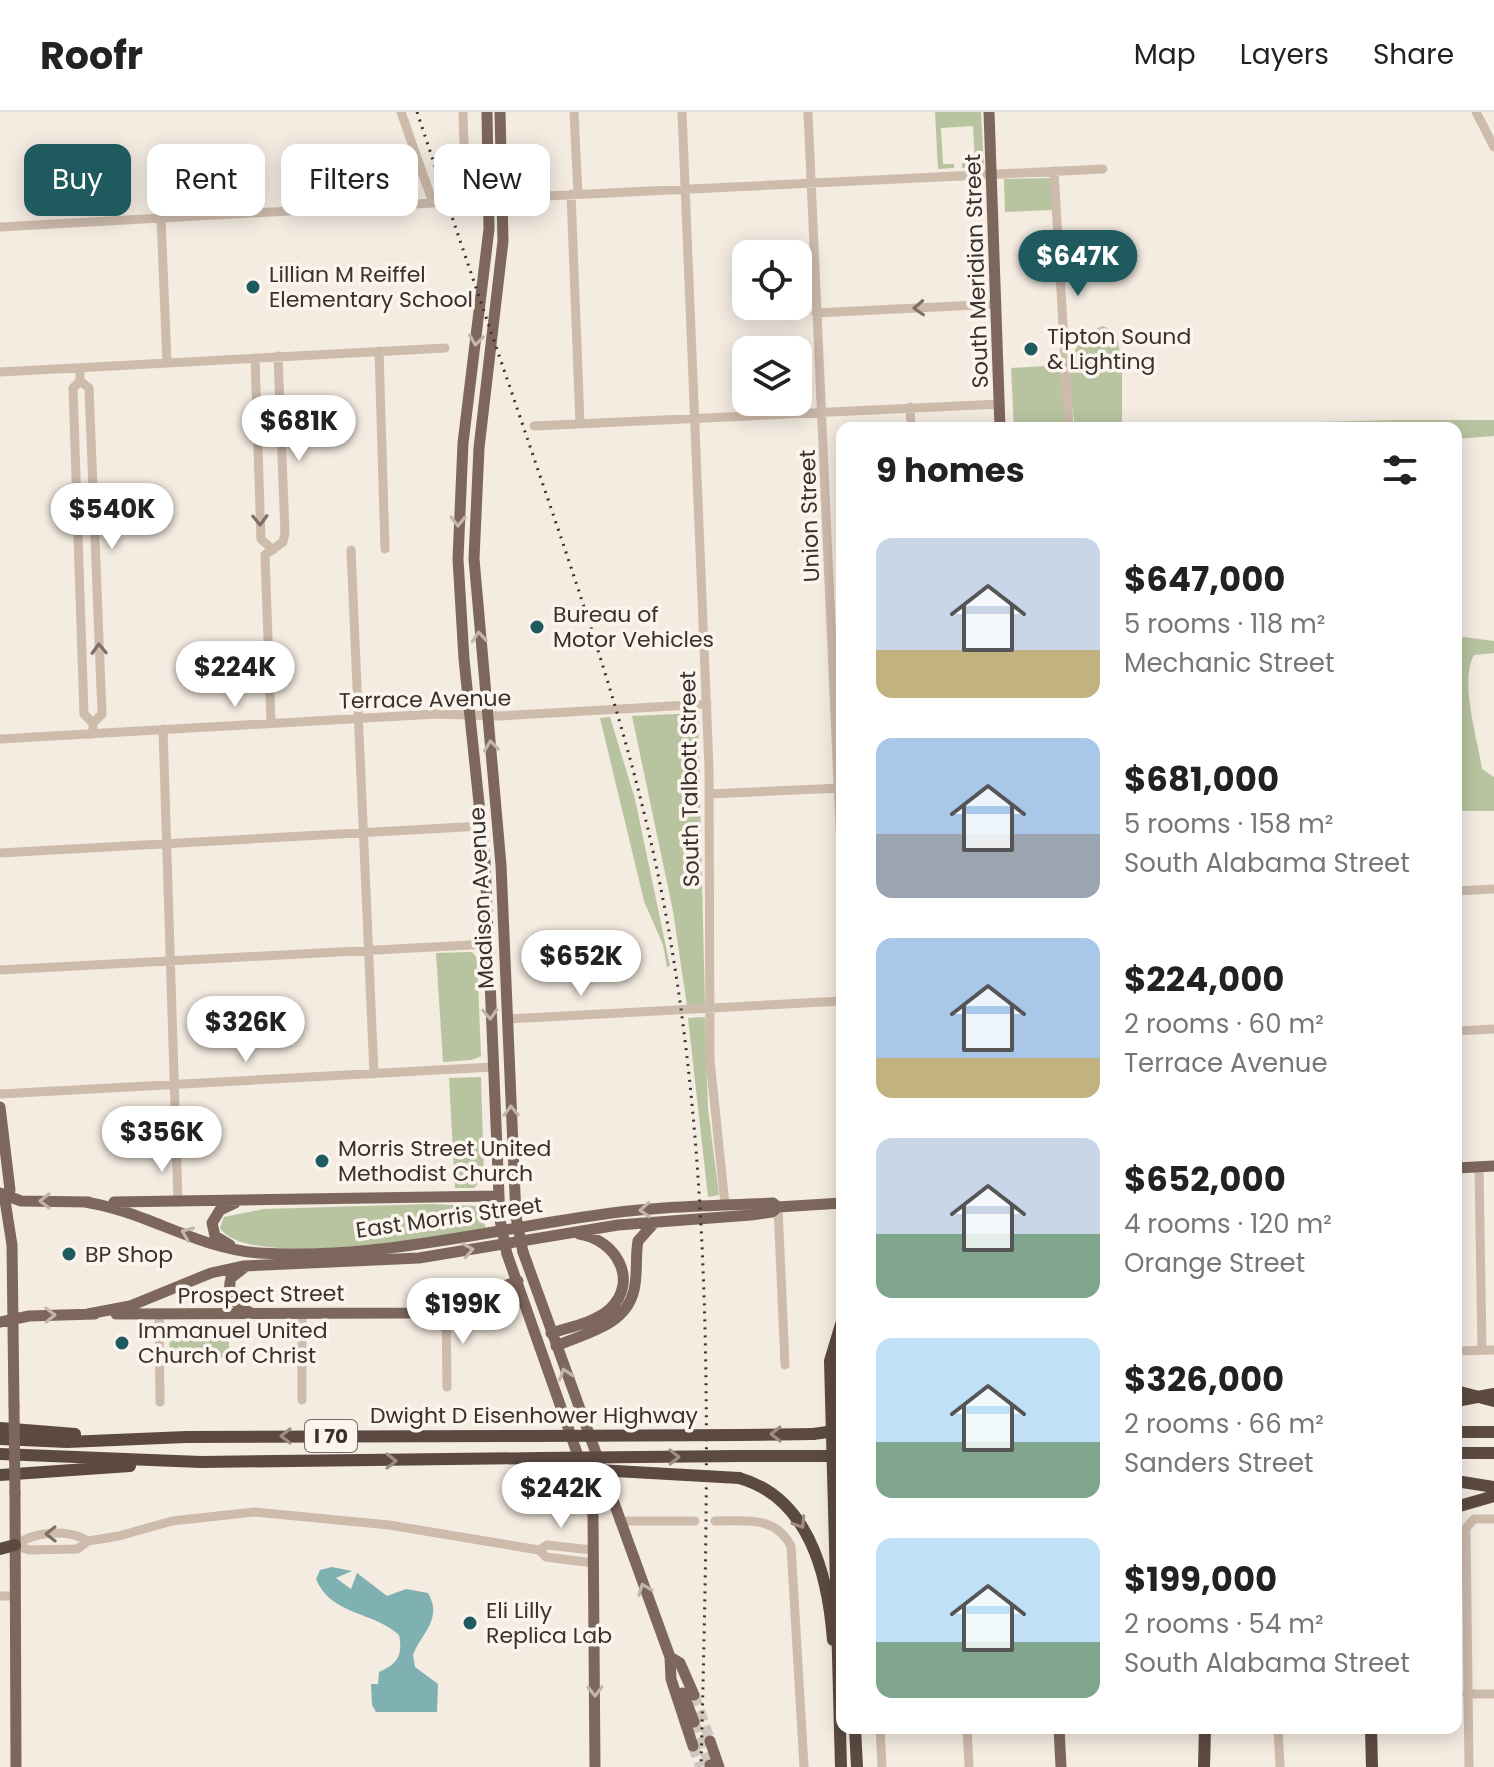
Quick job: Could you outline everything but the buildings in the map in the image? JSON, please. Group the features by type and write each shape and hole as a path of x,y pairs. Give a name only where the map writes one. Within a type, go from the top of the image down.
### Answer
{"highway":[{"path":"836,1341 830,1361 836,1564"},
{"path":"1462,1393 1494,1401"},
{"path":"1462,1400 1494,1394"},
{"path":"0,1428 130,1439"},
{"path":"1462,1432 1494,1432"},
{"name":"Dwight D Eisenhower Highway","path":"130,1439 836,1434"},
{"name":"I 70","path":"0,1439 67,1442 130,1439"},
{"path":"1462,1453 1494,1453"},
{"name":"I 70","path":"0,1454 201,1462"},
{"name":"Dwight D Eisenhower Highway","path":"201,1462 542,1462 836,1456"},
{"path":"0,1475 201,1462"},
{"path":"542,1462 739,1478 788,1506 808,1536 830,1615 836,1665"},
{"path":"1462,1482 1494,1487"},
{"path":"1462,1505 1494,1496"},
{"path":"0,1549 15,1545"},
{"path":"841,1734 841,1767"},
{"path":"856,1734 857,1767"},
{"path":"1204,1767 1205,1734"},
{"path":"1371,1734 1372,1767"}],"main road":[{"name":"Madison Avenue","path":"487,112 489,229 463,443 458,522 460,615 482,826 500,1220 507,1254 568,1420 589,1487 595,1767"},
{"name":"Madison Avenue","path":"500,112 503,241 479,448 475,519 477,614 501,851 516,1217 523,1252 551,1333 670,1657 672,1671 694,1722"},
{"name":"South Meridian Street","path":"989,112 1000,422"},
{"path":"0,1107 10,1190 2,1192 12,1245 14,1319 16,1767"},
{"path":"1462,1167 1494,1166"},
{"name":"East Morris Street","path":"2,1192 21,1201 85,1202 498,1196"},
{"name":"East Morris Street","path":"85,1202 135,1212 224,1248 261,1253 395,1248 620,1211 773,1203 778,1207"},
{"path":"238,1202 220,1210 212,1221 212,1231 218,1239 232,1246 261,1253"},
{"name":"East Morris Street","path":"88,1314 130,1306 211,1273 251,1265 419,1258 559,1233 661,1220 772,1212 778,1207 836,1203"},
{"path":"556,1346 609,1324 622,1313 634,1292 640,1235 661,1220"},
{"path":"551,1333 603,1314 617,1300 623,1281 618,1258 605,1243 588,1235 559,1233"},
{"path":"251,1265 234,1275 229,1288 236,1304 251,1313"},
{"name":"Prospect Street","path":"0,1322 88,1314 408,1313 446,1307 518,1281"},
{"name":"Madison Avenue","path":"670,1657 680,1663 694,1695"},
{"name":"Madison Avenue","path":"672,1671 671,1679 693,1746"},
{"path":"1059,1734 1061,1767"},
{"path":"710,1741 713,1766"}],"street":[{"path":"0,227 433,203 401,112"},
{"path":"463,112 464,144"},
{"path":"574,112 580,423"},
{"name":"South Talbott Street","path":"682,112 707,704 710,1060 725,1205"},
{"name":"Union Street","path":"808,112 836,705"},
{"path":"1476,112 1494,147"},
{"path":"550,196 1103,169"},
{"path":"1054,171 1069,422"},
{"path":"161,218 167,363"},
{"path":"816,313 997,304"},
{"path":"0,372 445,348"},
{"path":"379,351 385,549"},
{"path":"271,723 265,555 283,542 285,533 278,356"},
{"path":"255,358 261,539 273,550"},
{"path":"80,368 80,381 73,388 84,714 93,728 102,714 89,388 80,381"},
{"path":"534,426 1000,404"},
{"path":"910,407 911,422"},
{"path":"351,550 374,1074"},
{"path":"830,580 836,580"},
{"name":"Terrace Avenue","path":"0,739 93,728 163,729 707,704"},
{"path":"163,729 178,1202"},
{"path":"709,794 836,788"},
{"path":"0,853 482,826"},
{"path":"1462,891 1494,889"},
{"path":"0,970 488,944"},
{"path":"507,1019 836,1001"},
{"path":"1462,1031 1494,1029"},
{"path":"0,1094 493,1067"},
{"path":"1479,1166 1482,1350"},
{"path":"778,1207 785,1365"},
{"path":"446,1307 447,1387"},
{"path":"302,1313 302,1400"},
{"path":"159,1315 160,1402"},
{"path":"1462,1351 1494,1350"},
{"path":"15,1545 29,1550 77,1549 88,1541 198,1516 266,1512 389,1525 539,1550 547,1545 592,1556"},
{"path":"1469,1767 1466,1528 1474,1519 1494,1519"},
{"path":"715,1521 755,1520 776,1528 788,1540 794,1561 804,1767"},
{"path":"619,1521 695,1521"},
{"path":"15,1545 29,1535 77,1534 88,1541"},
{"path":"0,1596 16,1596"},
{"path":"1467,1694 1494,1694"},
{"path":"880,1734 882,1767"},
{"path":"967,1734 969,1767"},
{"path":"1278,1734 1280,1767"}],"green space":[{"path":"935,112 981,112 984,167 962,168 962,163 975,162 973,126 941,128 943,164 954,164 954,168 938,169"},
{"path":"1053,178 1052,210 1005,212 1004,179"},
{"path":"1103,326 1116,332 1122,364 1122,422 1074,422 1070,384 1073,355 1089,333"},
{"path":"1063,365 1066,422 1014,422 1011,368"},
{"path":"1494,420 1494,436 1462,439 1462,422 1316,422"},
{"path":"1462,637 1494,641 1494,653 1474,655 1468,680 1482,769 1494,777 1494,811 1462,811"},
{"path":"698,713 705,1004 687,1006 673,911 632,716"},
{"path":"610,717 635,799 670,966 667,967 663,945 644,901 600,718"},
{"path":"472,952 477,958 481,1056 472,1060 443,1062 436,953"},
{"path":"705,1017 708,1109 719,1195 708,1197 688,1018"},
{"path":"481,1077 484,1177 474,1188 455,1188 449,1078"},
{"path":"431,1204 477,1206 486,1228 389,1243 304,1249 266,1247 237,1240 220,1228 224,1217 264,1209"},
{"path":"170,1329 229,1330 229,1358 169,1358"}],"water":[{"path":"332,1567 352,1571 336,1578 351,1589 357,1573 387,1596 406,1589 428,1593 432,1602 432,1618 413,1655 415,1667 438,1684 437,1712 376,1712 372,1705 371,1684 378,1684 379,1672 398,1658 399,1635 389,1627 342,1606 323,1591 316,1579 320,1570"}],"tunnel":[{"path":"694,1695 710,1741"},
{"path":"694,1722 710,1765"},
{"path":"693,1746 701,1767"}],"railway":[{"path":"417,112 572,570 621,726 660,884 679,993 692,1103 705,1324 706,1546 701,1767"}],"place":[{"name":"Lillian M Reiffel Elementary School","path":"253,287"},
{"name":"Tipton Sound & Lighting","path":"1031,349"},
{"name":"Bureau of Motor Vehicles","path":"537,627"},
{"name":"Morris Street United Methodist Church","path":"322,1161"},
{"name":"BP Shop","path":"69,1254"},
{"name":"Immanuel United Church of Christ","path":"122,1343"},
{"name":"Eli Lilly Replica Lab","path":"470,1623"}]}
